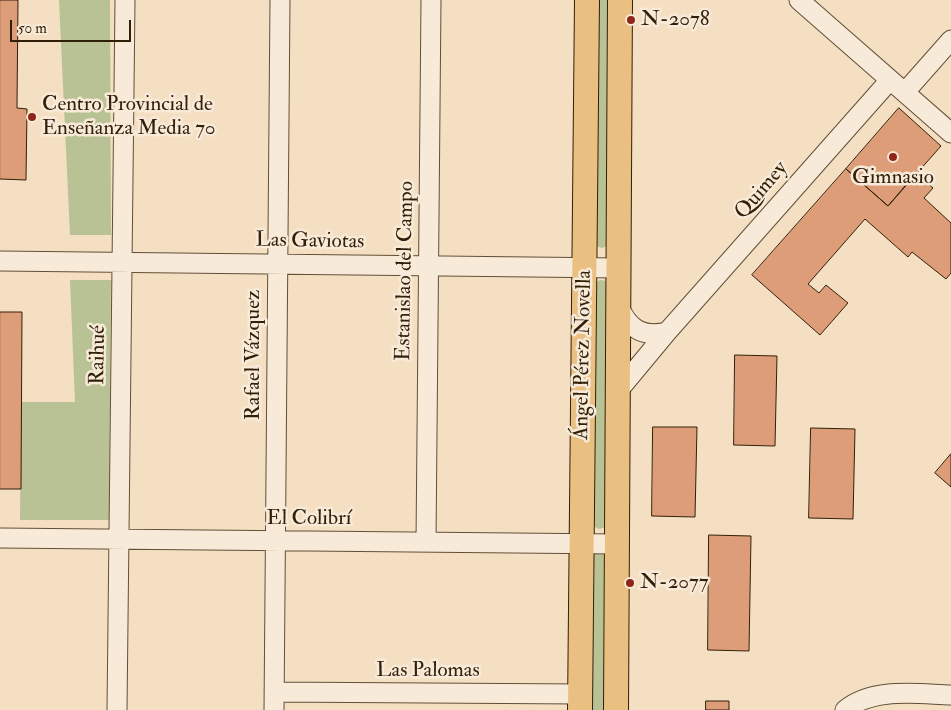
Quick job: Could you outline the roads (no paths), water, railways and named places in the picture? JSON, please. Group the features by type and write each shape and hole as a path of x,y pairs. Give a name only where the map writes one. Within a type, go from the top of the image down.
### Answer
{"main road":[{"name":"Ángel Pérez Novella","path":"581,702 587,0"},
{"name":"Ángel Pérez Novella","path":"616,710 620,0"}],"street":[{"name":"Raihué","path":"117,710 125,0"},
{"name":"Rafael Vázquez","path":"274,701 280,0"},
{"name":"Estanislao del Campo","path":"426,542 431,0"},
{"path":"799,0 951,133"},
{"path":"905,92 951,40"},
{"name":"Quimey","path":"618,391 667,332 890,80"},
{"name":"Las Gaviotas","path":"0,261 619,268"},
{"path":"619,308 629,324 644,334 667,332"},
{"name":"El Colibrí","path":"0,538 617,544"},
{"path":"845,710 860,700 884,695 951,695"},
{"name":"Las Palomas","path":"274,701 581,702"}],"place":[{"name":"N-2078","path":"631,20"},
{"name":"Centro Provincial de Enseñanza Media 70","path":"32,117"},
{"name":"Gimnasio","path":"893,157"},
{"name":"N-2077","path":"630,583"}]}
